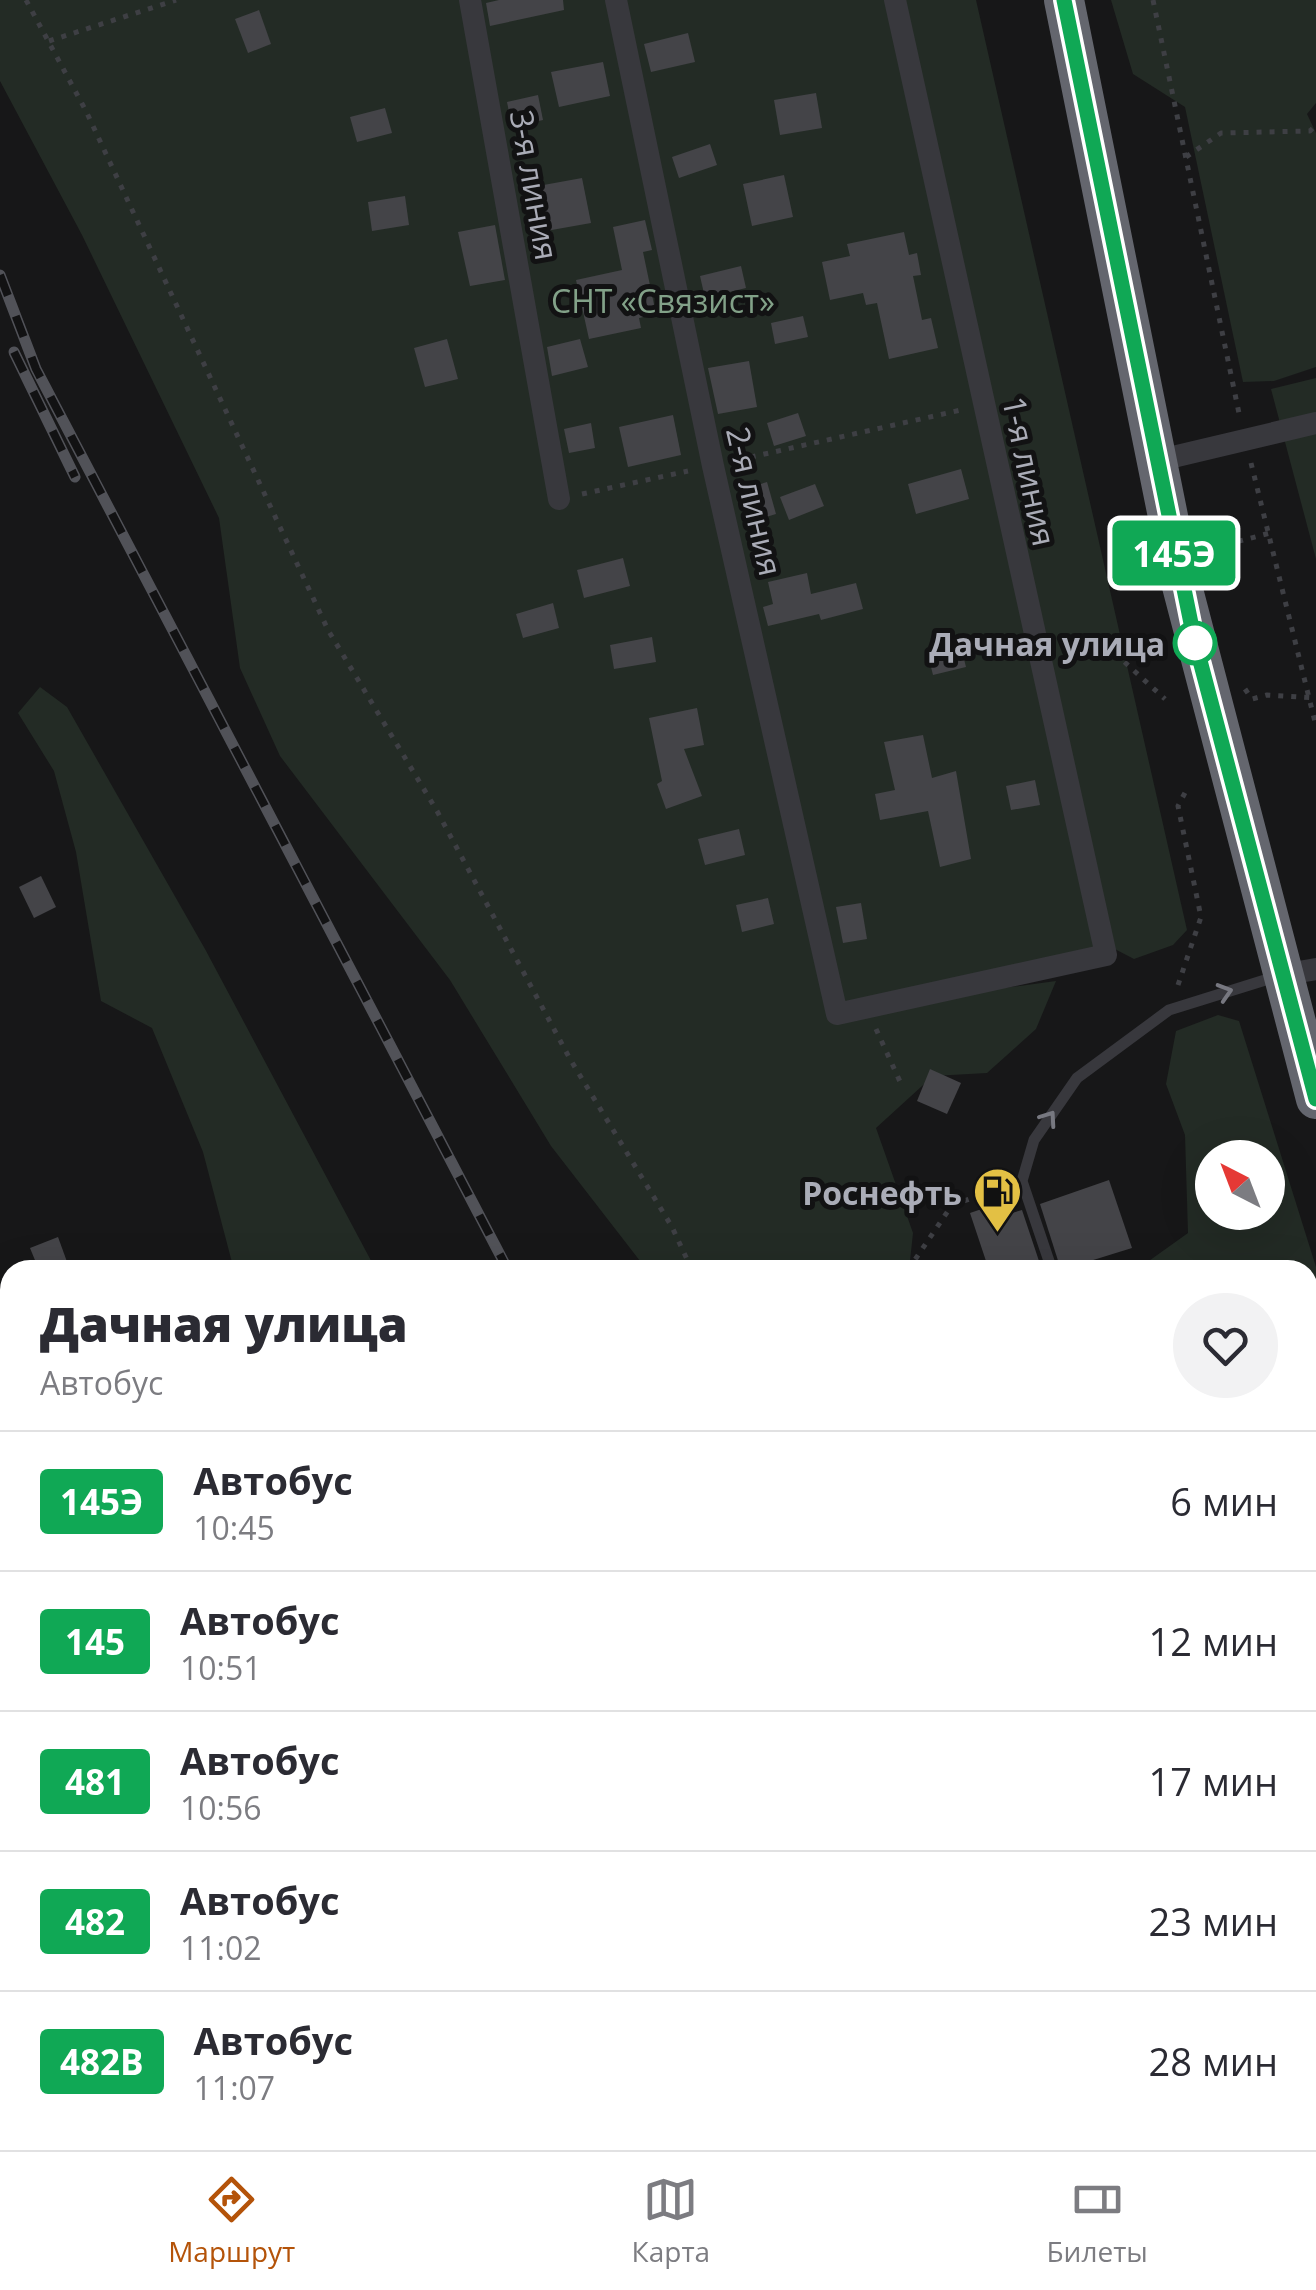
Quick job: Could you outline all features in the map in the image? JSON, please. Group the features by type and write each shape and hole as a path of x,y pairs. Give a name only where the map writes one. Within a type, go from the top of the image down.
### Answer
{"highway":[{"path":"1064,0 1194,638 1298,972 1316,1099"}],"street":[{"name":"3-я линия","path":"470,0 559,499"},
{"name":"2-я линия","path":"616,0 713,466 837,1014 866,1008"},
{"name":"1-я линия","path":"866,1008 1106,955 895,0"},
{"path":"1156,461 1316,423"}],"lane":[{"path":"1049,1260 1022,1181 1034,1140 1078,1078 1169,1010 1298,972"}],"path":[{"path":"26,0 49,41 328,630 436,811 570,1059 672,1227 687,1260"},
{"path":"49,41 176,0"},
{"path":"1153,0 1186,157 1221,132 1310,131 1316,124"},
{"path":"559,499 982,405"},
{"path":"1213,548 1270,533"},
{"path":"1040,666 1108,647 1165,699"},
{"path":"1252,698 1316,698"},
{"path":"1169,1010 1201,917 1178,806 1188,787"},
{"path":"866,1008 902,1086"},
{"path":"915,1260 952,1205 1022,1181"}],"green space":[{"name":"СНТ «Связист»","path":"0,0 976,0 1187,930 1173,945 1134,959 1109,946 1004,988 1056,981 1036,1029 987,1073 933,1076 876,1128 913,1233 910,1260 639,1260 551,1146 450,980 280,756 240,668 219,518 82,235 0,81"},
{"path":"1111,0 1316,0 1316,103 1307,114 1316,133 1316,367 1274,381 1243,382 1185,107 1133,74"},
{"path":"1316,378 1316,559 1271,389"},
{"path":"40,687 67,707 205,949 371,1260 231,1260 203,1152 152,1028 101,1001 76,852 54,771 18,713"},
{"path":"1218,1015 1239,1021 1276,1140 1195,1140 1195,1230 1285,1230 1285,1168 1314,1260 1150,1260 1188,1233 1185,1135 1166,1084 1176,1031"}],"building":[{"path":"563,0 564,10 490,26 486,3"},
{"path":"259,10 271,44 248,53 235,19"},
{"path":"688,33 695,62 651,72 644,44"},
{"path":"603,62 610,96 559,107 551,72"},
{"path":"816,93 822,128 780,135 774,100"},
{"path":"538,95 543,120 512,127 507,102"},
{"path":"385,108 392,133 357,142 350,117"},
{"path":"710,144 717,165 679,178 672,157"},
{"path":"784,175 793,217 752,226 743,184"},
{"path":"582,178 591,223 546,231 538,186"},
{"path":"405,196 409,225 372,231 368,202"},
{"path":"645,220 652,250 643,252 656,314 639,318 641,328 589,339 576,280 622,270 613,227"},
{"path":"495,225 505,280 470,286 458,232"},
{"path":"904,232 909,255 917,253 921,275 913,276 922,320 931,318 938,348 889,359 877,303 866,305 863,293 830,300 822,262 850,256 847,244"},
{"path":"741,266 746,288 705,298 700,276"},
{"path":"803,316 808,337 775,344 771,323"},
{"path":"447,339 458,379 425,387 414,348"},
{"path":"580,339 588,367 552,376 547,347"},
{"path":"749,361 757,407 718,414 708,368"},
{"path":"798,413 806,436 774,446 767,423"},
{"path":"673,415 681,455 628,467 619,427"},
{"path":"591,423 595,448 569,453 564,429"},
{"path":"961,469 969,499 916,514 908,484"},
{"path":"767,482 776,514 749,522 739,491"},
{"path":"815,484 824,506 789,520 780,497"},
{"path":"623,558 630,586 584,598 577,570"},
{"path":"807,573 811,594 856,583 863,609 821,620 819,614 768,626 763,607 773,604 768,582"},
{"path":"553,603 559,628 523,638 516,614"},
{"path":"652,637 656,662 614,669 610,645"},
{"path":"960,643 966,667 933,675 927,651"},
{"path":"697,708 704,745 684,749 702,796 666,809 657,784 662,781 649,718"},
{"path":"923,735 932,778 956,771 971,859 940,867 928,811 880,820 875,794 895,790 884,742"},
{"path":"1035,780 1040,805 1011,810 1006,786"},
{"path":"739,829 745,855 705,865 698,839"},
{"path":"41,876 56,907 34,918 19,887"},
{"path":"768,898 774,924 742,932 736,905"},
{"path":"861,903 867,939 843,943 836,907"},
{"path":"930,1069 961,1083 947,1114 917,1101"},
{"path":"1109,1180 1132,1248 1093,1260 1058,1260 1040,1204"},
{"name":"Роснефть","path":"1005,1201 1009,1214 1022,1210 1039,1260 986,1260 970,1213"},
{"path":"58,1237 66,1260 35,1260 30,1248"}],"railway":[{"path":"0,275 36,369 503,1260"},
{"path":"14,352 75,477"}],"bus line":[{"name":"145Э","path":"1064,0 1170,536 1316,1099"}],"place":[{"name":"Дачная улица","path":"1195,643"},
{"name":"Роснефть","path":"997,1234"}]}
